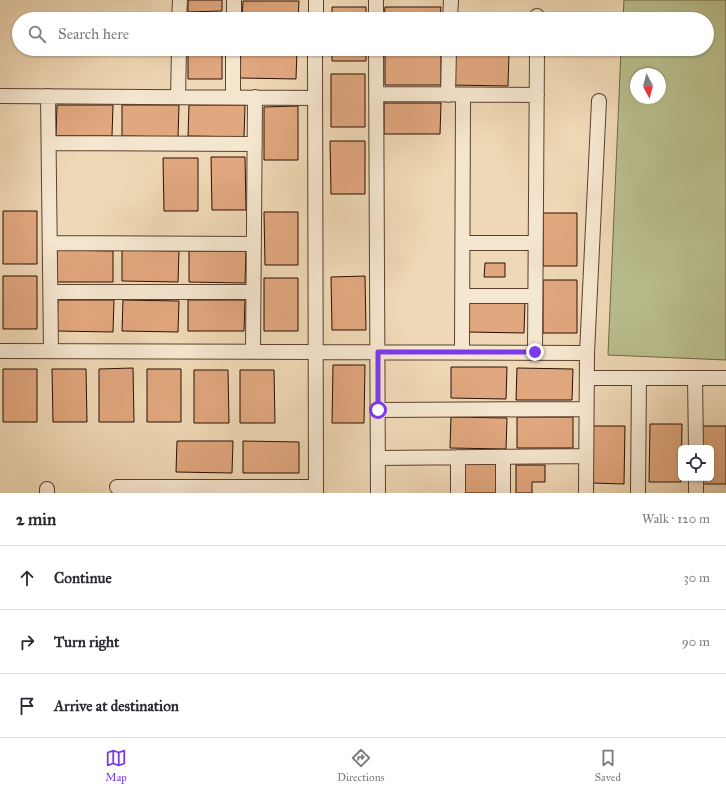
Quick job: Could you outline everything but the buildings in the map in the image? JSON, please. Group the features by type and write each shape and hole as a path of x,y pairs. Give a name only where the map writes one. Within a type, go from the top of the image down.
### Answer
{"street":[{"path":"179,12 180,0"},
{"path":"234,0 234,12"},
{"path":"316,0 316,12"},
{"path":"376,0 376,12"},
{"path":"450,12 451,0"},
{"path":"178,97 179,56"},
{"path":"233,56 233,97"},
{"path":"117,487 316,490 316,56"},
{"path":"376,56 378,493"},
{"path":"448,95 450,56"},
{"path":"535,352 537,56"},
{"path":"377,94 537,94"},
{"path":"462,352 463,95"},
{"path":"0,96 315,98"},
{"path":"48,96 51,351"},
{"path":"253,351 255,97"},
{"path":"586,493 586,378 600,101"},
{"path":"49,143 255,144"},
{"path":"50,242 254,244"},
{"path":"463,243 535,243"},
{"path":"51,292 254,292"},
{"path":"463,296 535,296"},
{"path":"0,351 587,353"},
{"path":"586,378 726,378"},
{"path":"638,493 639,378"},
{"path":"695,378 696,445"},
{"path":"378,410 586,409"},
{"path":"378,458 586,456"},
{"path":"458,457 458,493"},
{"path":"503,457 503,493"},
{"path":"696,481 696,493"}],"green space":[{"path":"624,0 726,0 726,360 608,355 621,56 714,56 714,12 623,12"}],"route":[{"path":"378,410 378,352 535,352"}]}
